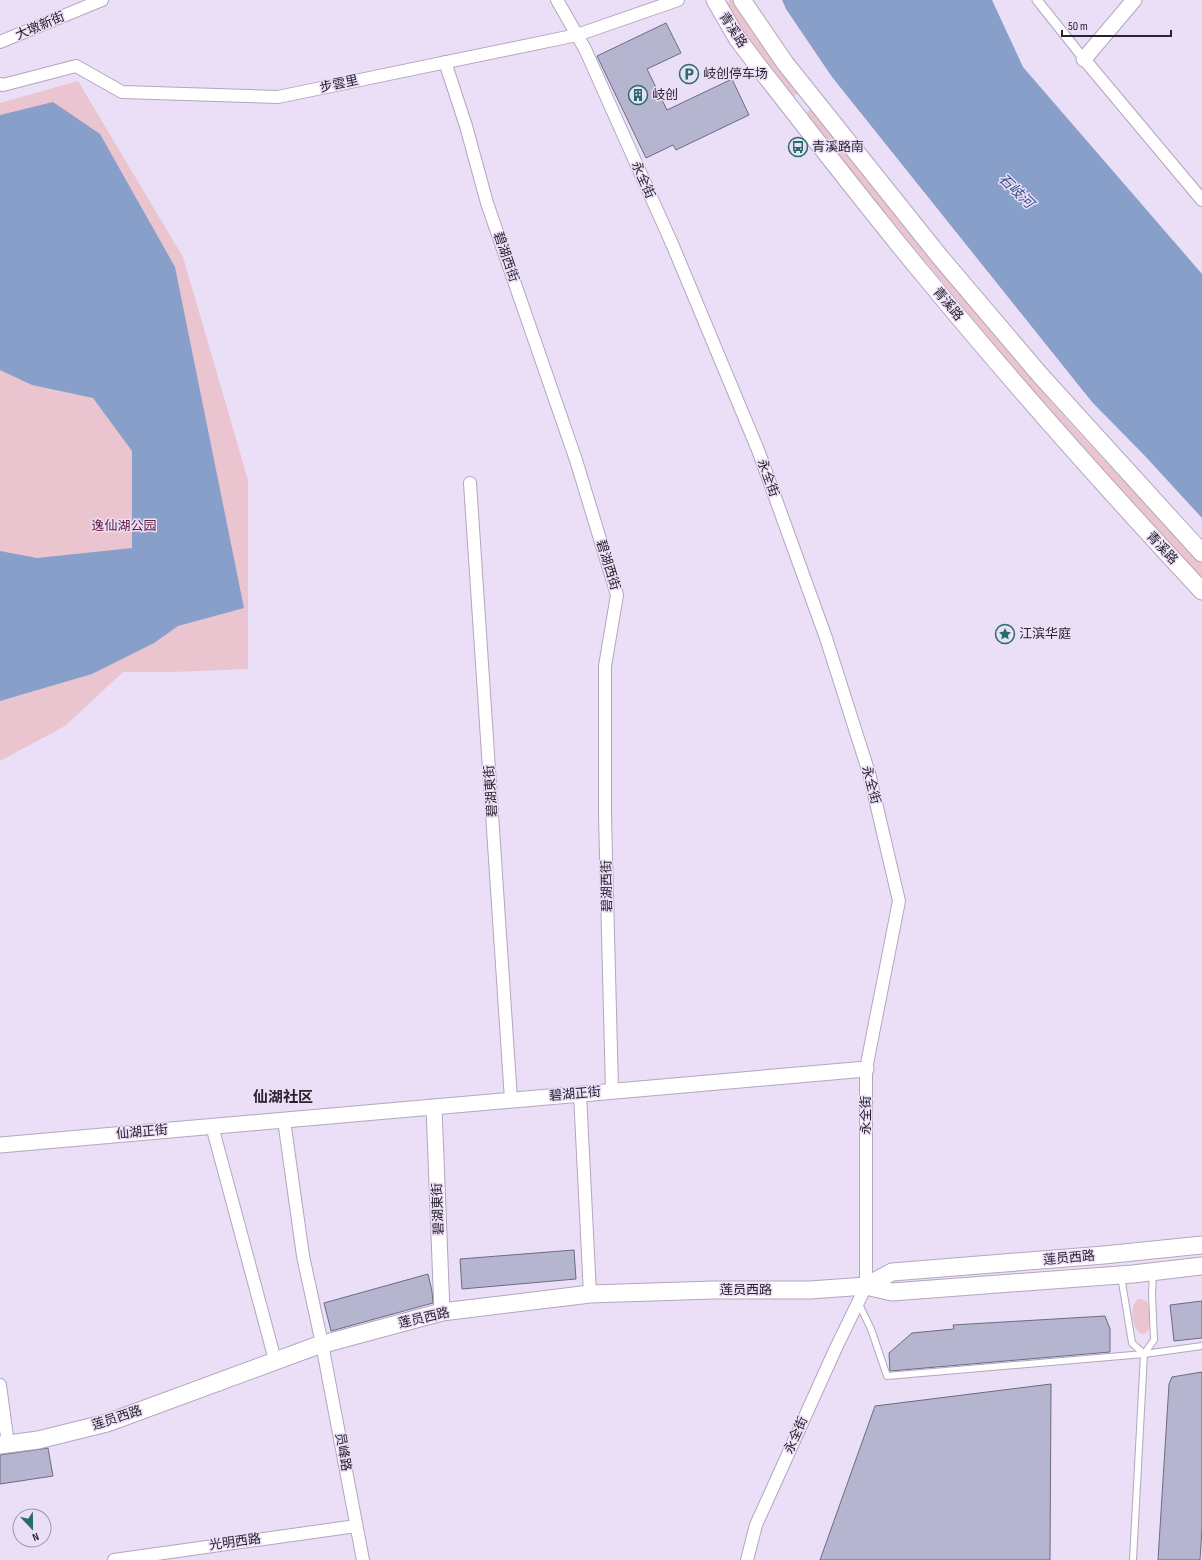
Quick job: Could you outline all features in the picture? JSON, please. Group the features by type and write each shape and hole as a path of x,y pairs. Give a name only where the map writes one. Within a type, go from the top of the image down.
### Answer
{"main road":[{"name":"青溪路","path":"715,0 737,38 927,279 1013,382 1202,591"},
{"name":"青溪路","path":"742,0 785,63 940,257 1040,376 1202,553"},
{"path":"795,113 796,107 800,103 807,99 813,98"},
{"name":"莲员西路","path":"866,1286 892,1272 1104,1255 1202,1245"},
{"name":"莲员西路","path":"4,1445 38,1440 107,1423 274,1360 322,1344 442,1312 590,1294 713,1290 810,1290 866,1286 892,1292 1121,1275 1202,1266"}],"street":[{"name":"大墩新街","path":"0,42 102,0"},
{"name":"永全街","path":"558,0 585,49 673,246 758,450 826,638 869,773 899,902 866,1069 866,1286 835,1350 756,1525 747,1560"},
{"name":"步雲里","path":"0,84 3,85 76,66 122,92 278,97 577,35 678,0"},
{"path":"1037,0 1084,59 1202,200"},
{"path":"1084,59 1134,0"},
{"name":"碧湖西街","path":"445,62 487,203 576,460 617,595 605,666 606,815 612,1091"},
{"name":"碧湖東街","path":"470,483 511,1100"},
{"name":"碧湖正街","path":"284,1120 866,1069"},
{"path":"580,1094 590,1294"},
{"name":"碧湖東街","path":"434,1107 442,1312"},
{"name":"仙湖正街","path":"0,1145 284,1120"},
{"name":"员峰路","path":"284,1120 303,1256 322,1344 363,1560"},
{"path":"212,1126 274,1360"},
{"path":"0,1385 4,1445"},
{"name":"光明西路","path":"114,1560 356,1526"}],"lane":[{"path":"1133,1560 1144,1354 1154,1340 1152,1294 1153,1272"},
{"path":"1121,1275 1132,1344 1144,1354"},
{"path":"858,1302 871,1330 887,1376 1144,1354 1202,1346"}],"green space":[{"path":"729,0 735,0 799,93 794,96 792,100 745,34 728,6"},
{"name":"逸仙湖公园","path":"78,81 183,257 248,480 248,669 123,672 65,726 0,761 0,103"},
{"path":"811,109 961,295 1053,404 1202,563 1202,578 1020,376 809,120 807,112"},
{"path":"1138,1299 1147,1302 1150,1312 1149,1329 1147,1332 1142,1334 1135,1327 1132,1317 1133,1307"}],"water":[{"name":"石岐河","path":"782,0 992,0 1023,67 1202,274 1202,518 1145,456 1092,402 832,77 786,9"},
{"name":"逸仙湖公园","path":"53,102 100,134 175,267 244,608 178,626 154,643 92,674 0,701 0,551 37,558 132,548 132,451 93,398 32,385 0,370 0,115"}],"building":[{"name":"岐创","path":"666,23 681,53 647,69 667,110 732,79 749,115 676,150 673,145 646,158 597,56"},
{"path":"574,1250 576,1279 462,1289 460,1259"},
{"path":"428,1274 433,1303 331,1331 324,1303"},
{"path":"1202,1301 1202,1338 1174,1341 1170,1305"},
{"path":"1105,1316 1110,1329 1110,1352 890,1371 889,1353 912,1333 954,1329 953,1325"},
{"path":"1202,1372 1202,1528 1200,1560 1158,1560 1169,1384 1172,1377"},
{"path":"1051,1384 1050,1560 820,1560 875,1406"},
{"path":"48,1448 53,1476 0,1484 0,1455"}],"place":[{"name":"岐创停车场","path":"689,74"},
{"name":"岐创","path":"638,95"},
{"name":"青溪路南","path":"798,147"},
{"name":"江滨华庭","path":"1005,634"}],"district":[{"name":"仙湖社区","path":"283,1097"}]}
